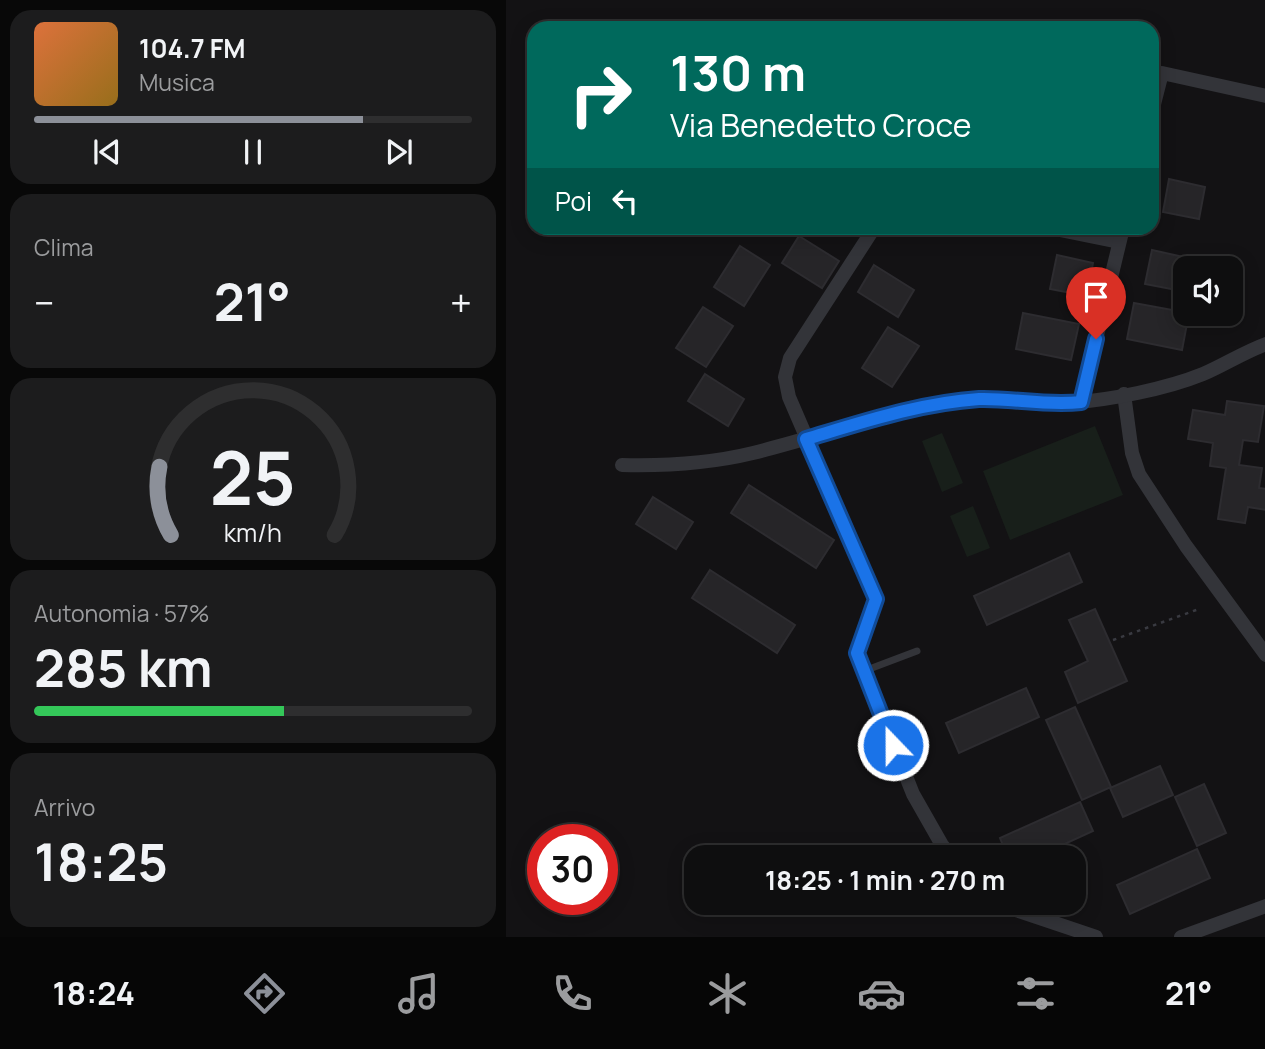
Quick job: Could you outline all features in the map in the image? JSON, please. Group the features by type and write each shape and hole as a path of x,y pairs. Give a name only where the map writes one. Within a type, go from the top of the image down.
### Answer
{"street":[{"path":"1159,85 1162,73 1265,96"},
{"path":"869,235 790,358 785,377 806,439 876,599 857,653 913,794 942,845"},
{"path":"1081,402 1121,235"},
{"path":"622,465 658,466 750,454 895,413 947,402 982,399 1047,404 1081,402 1169,387 1265,344"},
{"path":"1124,394 1132,453 1139,474 1186,546 1265,655"},
{"path":"1185,937 1265,906"},
{"path":"1028,915 1096,937"}],"lane":[{"path":"864,671 917,651"}],"path":[{"path":"1113,640 1199,608"}],"shaded area":[{"path":"1095,426 1123,495 1010,540 983,471"},
{"path":"942,433 963,483 942,492 922,441"},
{"path":"973,506 990,548 967,557 950,516"}],"building":[{"path":"1169,179 1205,187 1199,219 1163,212"},
{"path":"799,236 839,261 822,288 782,263"},
{"path":"740,246 770,265 744,306 714,287"},
{"path":"1152,250 1179,256 1173,256 1173,289 1145,284"},
{"path":"1057,255 1093,263 1087,296 1050,289"},
{"path":"874,265 914,290 898,317 858,292"},
{"path":"1134,303 1173,310 1173,326 1187,326 1182,350 1127,339"},
{"path":"703,307 733,326 706,367 676,348"},
{"path":"1023,313 1079,324 1071,360 1016,349"},
{"path":"888,327 919,346 892,387 862,368"},
{"path":"705,374 744,399 728,426 688,401"},
{"path":"1227,401 1264,406 1258,442 1243,440 1239,465 1262,468 1259,488 1266,489 1266,510 1248,507 1245,523 1218,519 1226,468 1210,466 1213,443 1188,439 1193,410 1225,415"},
{"path":"749,485 834,540 816,568 731,513"},
{"path":"653,497 693,522 676,549 636,524"},
{"path":"1069,553 1082,582 987,625 974,596"},
{"path":"710,570 795,625 777,653 692,598"},
{"path":"1095,609 1127,681 1078,703 1065,672 1088,661 1069,620"},
{"path":"1026,688 1039,717 959,753 946,723"},
{"path":"1075,707 1111,787 1082,800 1046,720"},
{"path":"1160,766 1173,795 1123,817 1110,788"},
{"path":"1204,784 1226,833 1197,846 1175,797"},
{"path":"1080,802 1093,831 1062,845 1003,845 1000,838"},
{"path":"1197,849 1210,878 1130,914 1117,885"}],"route":[{"path":"893,745 857,653 876,599 806,439 895,413 947,402 982,399 1047,404 1081,402 1096,339"}]}
